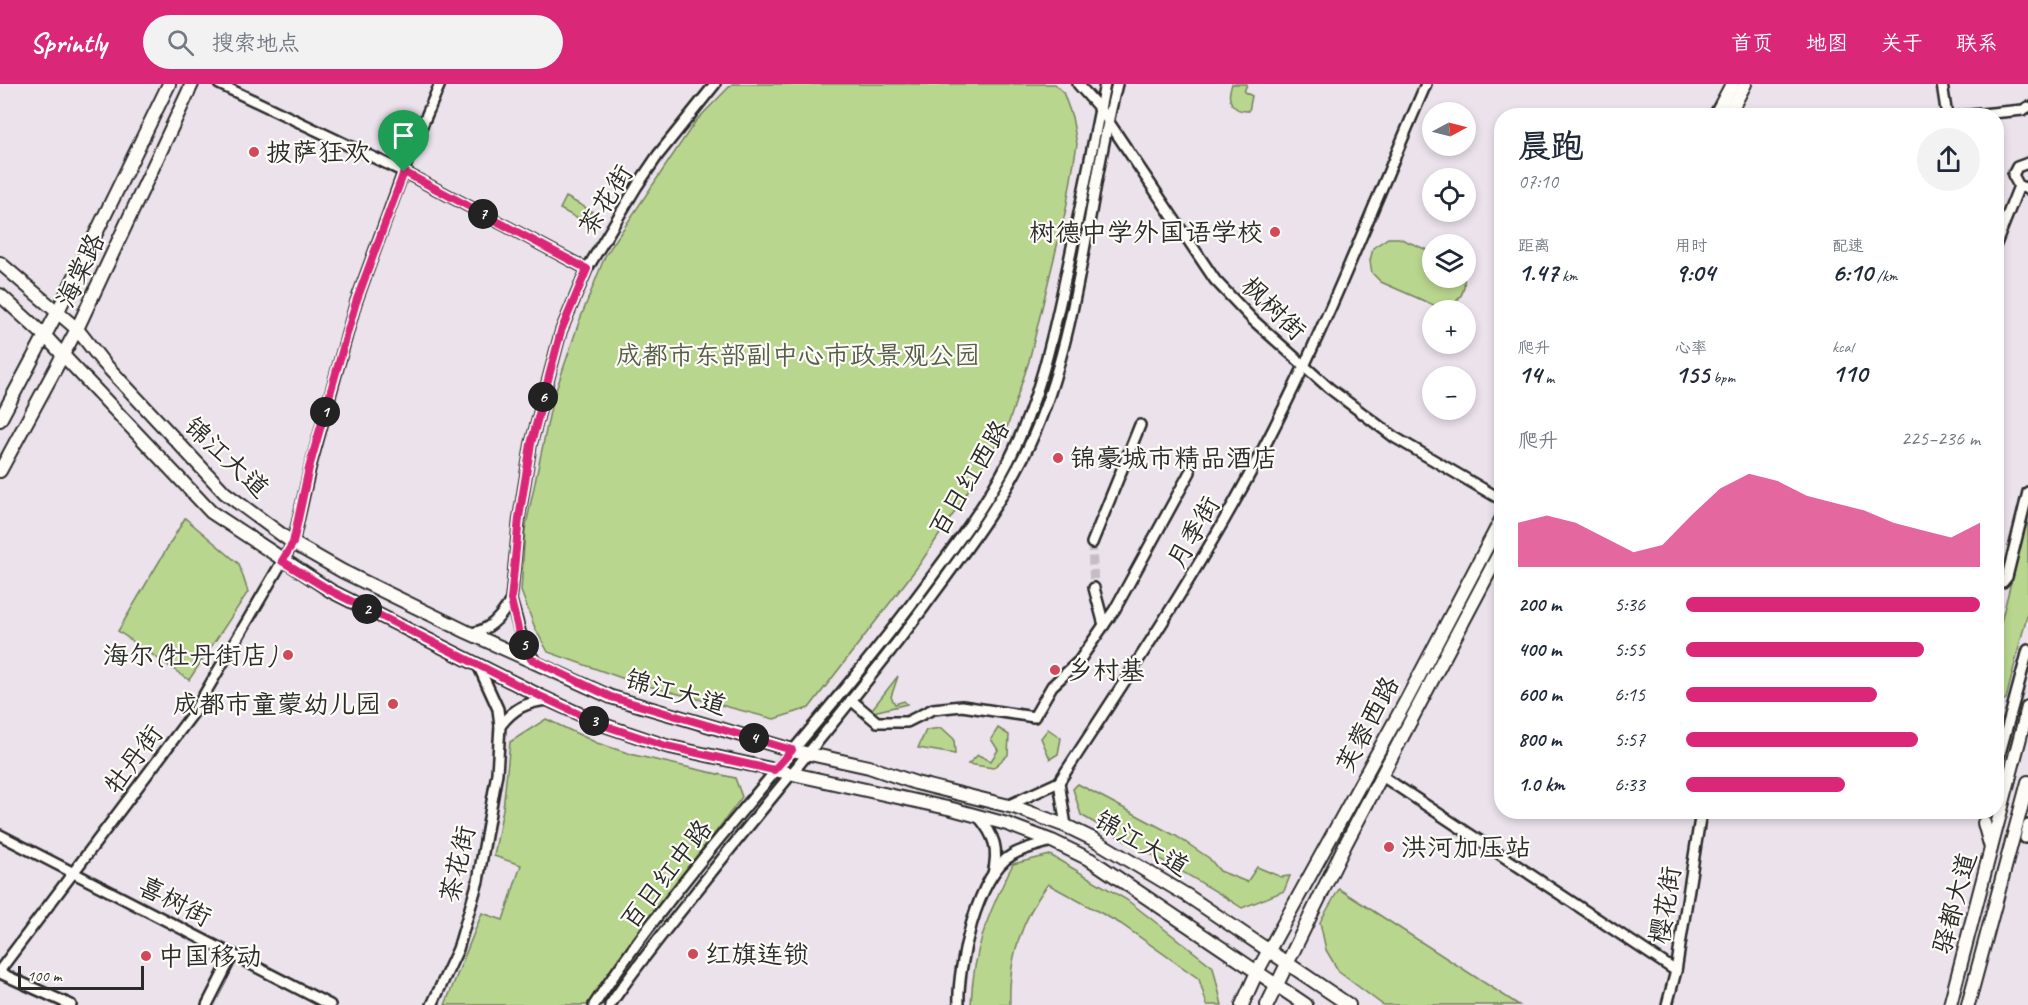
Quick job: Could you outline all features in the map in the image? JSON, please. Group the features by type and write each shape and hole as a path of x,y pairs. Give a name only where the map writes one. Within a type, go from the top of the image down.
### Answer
{"main road":[{"name":"海棠路","path":"0,420 58,311 169,84"},
{"name":"海棠路","path":"0,471 77,329 192,84"},
{"path":"1719,108 1731,84"},
{"path":"1732,108 1745,84"},
{"name":"锦江大道","path":"0,263 77,329 109,369 225,493 293,543 352,576 467,632 611,697 792,750 1007,806 1066,826 1093,839 1188,896 1349,1005"},
{"name":"锦江大道","path":"0,295 45,336 211,513 331,591 600,724 666,746 978,816 1052,841 1091,860 1306,1005"},
{"name":"芙蓉西路","path":"1242,1005 1257,972 1407,699 1494,533"},
{"name":"芙蓉西路","path":"1267,1005 1382,776 1494,563"},
{"name":"驿都大道","path":"2004,802 2028,707"},
{"name":"驿都大道","path":"1968,1005 2028,782"},
{"path":"1985,819 1992,849"},
{"name":"驿都大道","path":"1950,1005 2000,819"},
{"path":"2010,851 2025,838"}],"street":[{"path":"219,84 404,172 587,269"},
{"name":"牡丹街","path":"0,972 195,712 293,543 309,468 356,302 404,172 440,84"},
{"name":"茶花街","path":"542,666 531,659 524,646 511,600 519,518 531,444 561,331 587,269 658,155 715,84"},
{"name":"枫树街","path":"1078,84 1100,109 1215,280 1253,320 1304,366 1394,437 1494,495"},
{"name":"百日红西路","path":"774,770 902,616 954,546 1009,461 1029,415 1053,337 1105,84"},
{"name":"百日红西路","path":"791,773 851,700 964,553 1019,466 1037,428 1064,339 1107,121 1117,84"},
{"name":"月季街","path":"1059,783 1164,622 1212,543 1263,449 1304,366 1426,84"},
{"path":"1942,84 1946,108"},
{"path":"2004,112 2023,110 2028,107"},
{"path":"2004,227 2023,188 2014,179 2014,171 2020,164 2028,163"},
{"path":"1092,543 1140,425"},
{"path":"851,700 877,723 907,722 933,709 962,706 1034,717 1052,686 1079,661 1104,625 1190,472"},
{"path":"2004,581 2007,577 2028,492"},
{"path":"1094,588 1104,625"},
{"path":"467,632 481,631 493,624 511,600"},
{"path":"2004,737 2028,650"},
{"name":"茶花街","path":"432,1005 458,949 478,881 497,772 500,726 494,694 478,665"},
{"path":"500,726 519,708 532,702 548,700"},
{"name":"百日红中路","path":"594,1005 675,895 774,770"},
{"name":"百日红中路","path":"610,1005 629,976 742,831 791,773"},
{"path":"1382,776 1676,971"},
{"path":"1007,806 1059,783 1066,826"},
{"path":"959,1005 962,955 974,914 993,875 998,856 996,843 978,816"},
{"name":"樱花街","path":"1667,1005 1676,971 1700,819"},
{"path":"2025,838 2028,825"},
{"name":"喜树街","path":"0,835 330,1005"},
{"path":"993,875 1010,855 1052,841"},
{"path":"207,1005 233,954"},
{"path":"0,972 71,1005"}],"green space":[{"name":"成都市东部副中心市政景观公园","path":"732,84 1055,84 1063,92 1072,117 1077,144 1066,209 1029,361 1008,425 960,504 919,565 809,708 774,719 633,682 548,652 535,628 521,591 525,530 552,402 579,322 605,256 695,122"},
{"path":"1232,84 1247,84 1244,92 1252,96 1249,111 1243,111 1231,104"},
{"path":"566,197 592,211 586,223 560,209"},
{"path":"1388,238 1399,238 1422,248 1422,288 1463,288 1461,294 1457,300 1422,300 1381,282 1372,273 1370,261 1373,248"},
{"path":"2028,514 2028,611 2004,700 2004,610"},
{"path":"185,518 239,564 248,592 189,680 118,631"},
{"path":"898,676 891,697 895,704 904,701 907,704 869,713"},
{"path":"546,719 597,743 634,755 735,778 742,797 587,1005 445,1005 482,913 503,920 521,865 494,856 503,809 510,742"},
{"path":"942,728 954,739 955,754 918,748 926,730"},
{"path":"998,728 1009,735 1008,755 993,768 968,764 978,755 991,761 998,750 991,739"},
{"path":"1048,729 1061,738 1058,754 1050,759 1041,738"},
{"path":"1078,784 1176,836 1209,858 1220,871 1247,882 1257,867 1281,877 1290,876 1284,891 1242,908 1081,815 1073,789"},
{"path":"1050,855 1127,900 1213,967 1222,1005 1207,1005 1199,979 1121,924 1048,884 1030,912 1018,941 1011,972 1010,1005 971,1005 972,985 983,932 1013,864"},
{"path":"1339,889 1519,1005 1383,1005 1339,972 1326,950 1320,922"}],"tunnel":[{"path":"1092,543 1094,588"}],"place":[{"name":"披萨狂欢","path":"254,152"},
{"name":"树德中学外国语学校","path":"1275,232"},
{"name":"锦豪城市精品酒店","path":"1058,458"},
{"name":"海尔(牡丹街店)","path":"288,655"},
{"name":"乡村基","path":"1055,670"},
{"name":"成都市童蒙幼儿园","path":"393,704"},
{"name":"洪河加压站","path":"1389,847"},
{"name":"红旗连锁","path":"693,954"},
{"name":"中国移动","path":"146,956"}],"route":[{"path":"404,172 587,269 561,331 531,444 519,518 511,600 519,633 531,659 611,697 792,750 774,770 666,746 600,724 331,591 282,561 293,543 309,468 356,302 404,172"}]}
